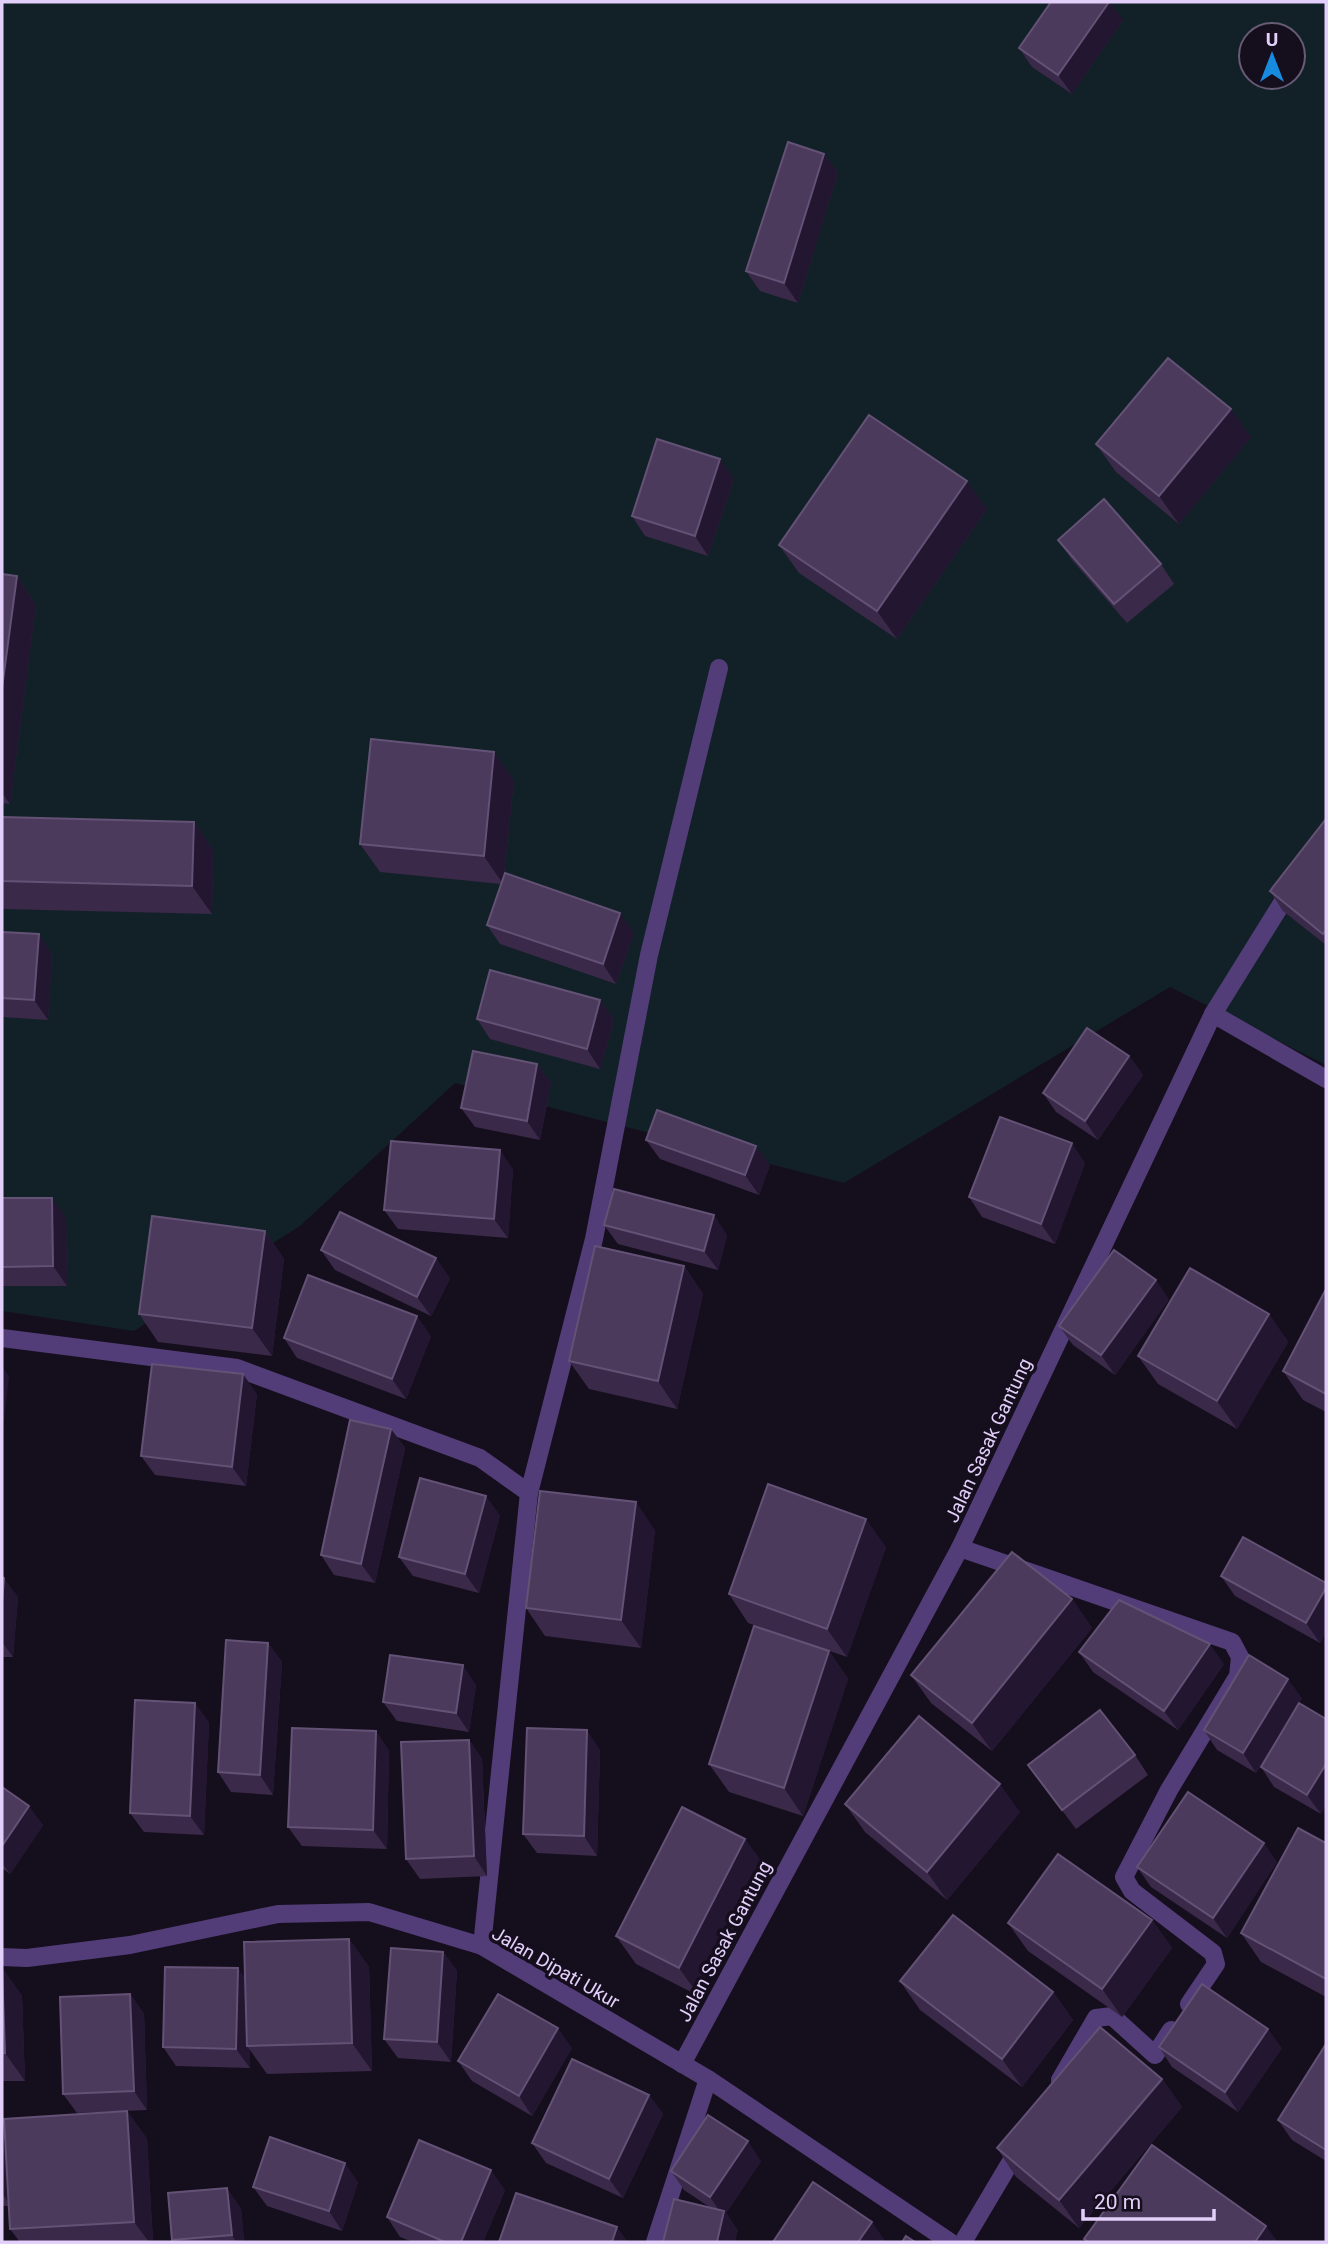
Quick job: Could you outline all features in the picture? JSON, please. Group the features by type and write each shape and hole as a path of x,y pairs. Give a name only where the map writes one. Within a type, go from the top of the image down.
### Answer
{"street":[{"path":"482,1946 529,1493 594,1239 649,955 719,668"},
{"name":"Jalan Sasak Gantung","path":"682,2064 960,1548 1213,1014 1305,867"},
{"path":"1213,1014 1326,1079"},
{"path":"2,1338 236,1368 480,1458 529,1493"},
{"path":"960,1548 1233,1642 1240,1657 1238,1676 1169,1790 1124,1877 1132,1891 1213,1953 1216,1964 1155,2054 1112,2016 1096,2018 1052,2092"},
{"name":"Jalan Dipati Ukur","path":"2,1958 27,1958 130,1945 278,1914 369,1912 482,1946 708,2079 950,2242"},
{"path":"655,2242 708,2079"},
{"path":"963,2242 1032,2127"}],"shaded area":[{"path":"2,2 1326,2 1326,1065 1170,987 844,1183 455,1083 300,1226 134,1331 2,1311"}],"building":[{"path":"1051,2 1109,2 1058,75 1019,48"},
{"path":"788,142 824,154 784,283 746,271"},
{"path":"1168,358 1231,409 1159,496 1096,444"},
{"path":"869,415 967,481 877,611 779,545"},
{"path":"657,439 720,459 695,536 632,516"},
{"path":"1104,499 1161,564 1114,604 1058,540"},
{"path":"2,574 17,576 2,688"},
{"path":"371,739 494,752 484,856 360,844"},
{"path":"2,817 194,822 192,886 2,881"},
{"path":"1326,819 1326,930 1323,934 1270,891"},
{"path":"505,873 620,913 603,964 487,925"},
{"path":"2,932 39,934 34,1000 2,998"},
{"path":"490,970 600,1000 587,1049 477,1019"},
{"path":"1087,1028 1129,1056 1085,1121 1043,1093"},
{"path":"473,1051 537,1064 527,1121 461,1108"},
{"path":"657,1110 756,1146 745,1175 646,1140"},
{"path":"1000,1117 1072,1143 1041,1224 969,1197"},
{"path":"391,1141 500,1150 494,1219 384,1210"},
{"path":"614,1189 714,1215 704,1251 604,1225"},
{"path":"2,1198 52,1198 53,1266 2,1267"},
{"path":"340,1212 436,1258 417,1297 321,1250"},
{"path":"152,1216 265,1231 252,1328 139,1314"},
{"path":"595,1246 684,1266 658,1381 569,1361"},
{"path":"1114,1250 1156,1280 1101,1355 1059,1326"},
{"path":"1190,1268 1269,1314 1217,1401 1138,1356"},
{"path":"308,1275 417,1316 392,1379 284,1338"},
{"path":"1326,1289 1326,1394 1283,1371"},
{"path":"152,1364 243,1374 232,1467 141,1456"},
{"path":"350,1420 391,1429 361,1564 321,1555"},
{"path":"420,1478 486,1496 465,1574 399,1557"},
{"path":"768,1484 866,1519 827,1629 729,1594"},
{"path":"540,1491 636,1502 621,1620 526,1608"},
{"path":"1243,1537 1326,1583 1326,1588 1306,1623 1221,1576"},
{"path":"1012,1552 1072,1599 972,1723 911,1675"},
{"path":"1119,1600 1210,1644 1164,1711 1079,1652"},
{"path":"754,1626 829,1651 784,1788 709,1764"},
{"path":"226,1640 268,1643 260,1775 218,1772"},
{"path":"390,1655 463,1665 456,1713 383,1702"},
{"path":"1249,1655 1288,1679 1243,1753 1204,1730"},
{"path":"135,1700 195,1703 190,1816 130,1813"},
{"path":"1299,1703 1326,1719 1326,1764 1307,1795 1261,1767"},
{"path":"1100,1710 1135,1755 1062,1810 1028,1765"},
{"path":"919,1716 1000,1784 927,1872 845,1804"},
{"path":"292,1728 376,1731 373,1830 288,1827"},
{"path":"527,1728 587,1730 584,1836 523,1834"},
{"path":"469,1740 474,1856 406,1859 401,1742"},
{"path":"2,1787 29,1806 2,1846"},
{"path":"1188,1792 1264,1843 1213,1918 1137,1867"},
{"path":"682,1807 745,1839 679,1968 616,1936"},
{"path":"1298,1828 1326,1843 1326,1979 1241,1933"},
{"path":"1058,1854 1152,1920 1102,1989 1008,1923"},
{"path":"953,1915 1053,1992 1002,2059 900,1981"},
{"path":"349,1939 352,2043 247,2046 244,1942"},
{"path":"391,1948 443,1952 437,2042 384,2039"},
{"path":"165,1967 238,1968 236,2049 163,2047"},
{"path":"2,1968 5,2053 2,2053"},
{"path":"1202,1984 1268,2029 1225,2092 1159,2047"},
{"path":"130,1994 134,2091 63,2094 60,1997"},
{"path":"498,1994 558,2028 519,2096 458,2061"},
{"path":"1100,2027 1162,2079 1059,2200 997,2148"},
{"path":"1326,2044 1326,2150 1278,2120"},
{"path":"572,2059 649,2095 609,2179 532,2143"},
{"path":"127,2111 134,2222 10,2229 4,2119"},
{"path":"708,2115 748,2141 710,2197 671,2171"},
{"path":"270,2137 345,2163 329,2211 253,2187"},
{"path":"419,2140 491,2170 461,2242 445,2242 387,2217"},
{"path":"1152,2145 1266,2226 1255,2242 1089,2242 1084,2239"},
{"path":"813,2182 872,2222 858,2242 773,2242"},
{"path":"227,2188 232,2235 172,2240 168,2193"},
{"path":"516,2193 617,2227 612,2242 499,2242"},
{"path":"674,2199 724,2211 717,2242 663,2242"},
{"path":"906,2236 915,2242 902,2242"}]}
